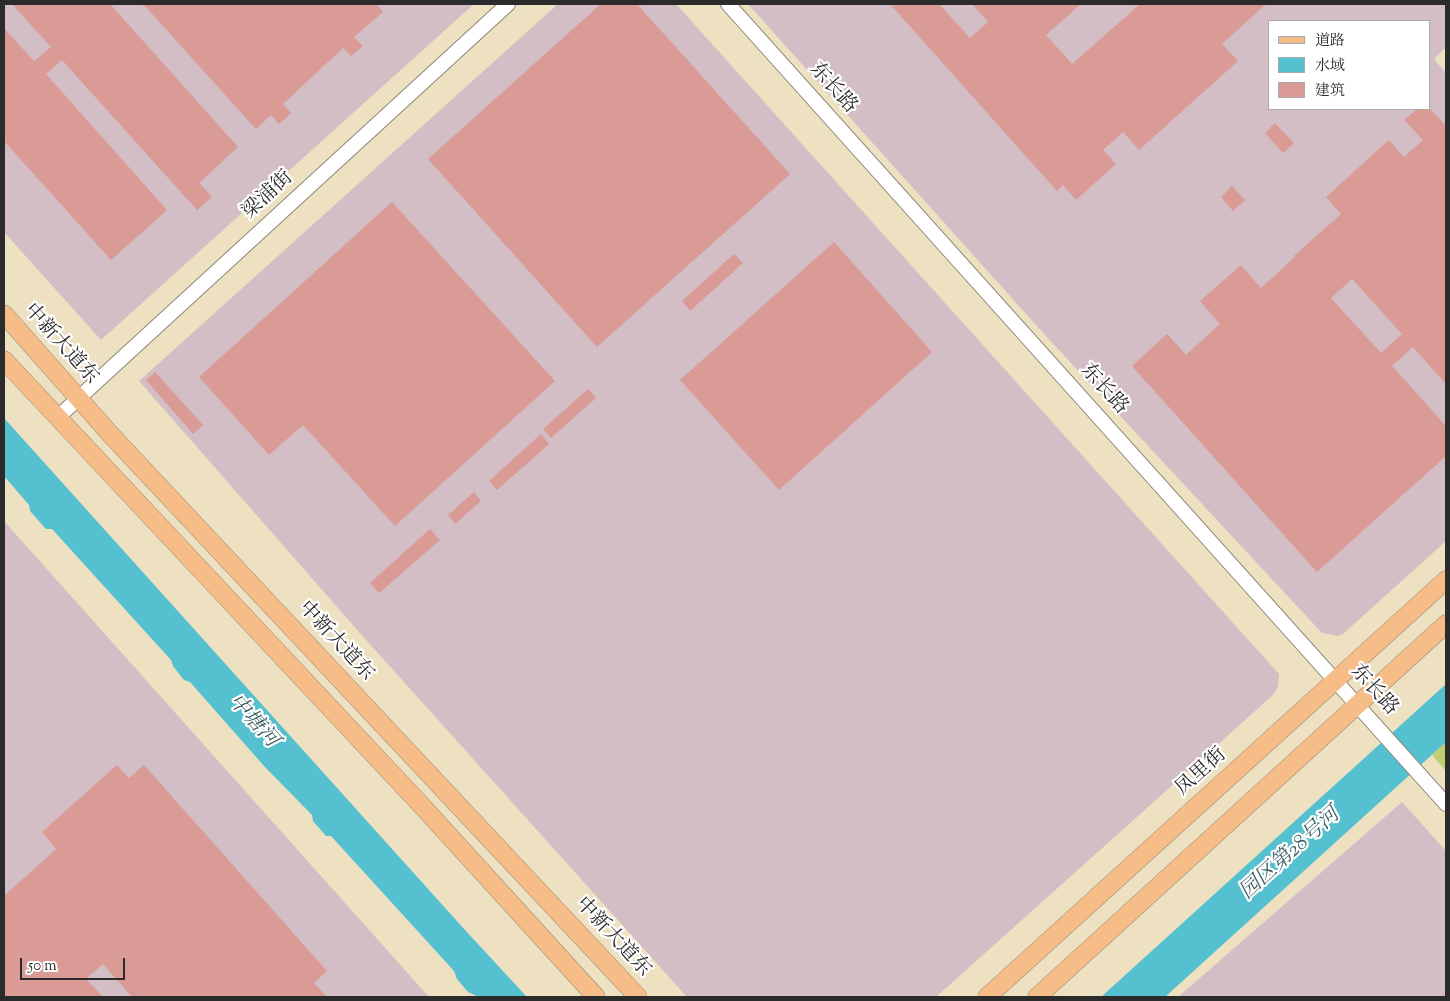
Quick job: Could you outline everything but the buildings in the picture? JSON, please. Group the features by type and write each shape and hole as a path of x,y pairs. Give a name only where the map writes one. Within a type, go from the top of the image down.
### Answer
{"main road":[{"name":"中新大道东","path":"4,314 79,398 638,997"},
{"path":"4,360 410,793 596,997"},
{"name":"凤里街","path":"987,997 1446,580"},
{"path":"1037,997 1446,624"}],"street":[{"name":"梁浦街","path":"57,418 508,4"},
{"name":"东长路","path":"728,4 1384,732 1446,804"}],"shaded area":[{"path":"4,4 474,4 101,340 4,232"},
{"path":"558,4 676,4 1279,674 1278,687 1273,695 936,997 687,997 359,632 139,381"},
{"path":"748,4 1446,4 1446,47 1434,59 1446,73 1446,541 1343,634 1338,636 1322,633 1045,335"},
{"path":"4,521 429,997 4,997"},
{"path":"1402,802 1446,851 1446,997 1178,997"}],"green space":[{"path":"1446,742 1446,771 1432,755"}],"water":[{"name":"中塘河","path":"4,418 527,997 479,997 468,992 457,979 454,971 331,836 326,836 313,821 312,815 264,766 190,682 184,680 173,666 171,660 52,529 46,529 30,511 29,505 4,476"},
{"name":"园区第28号河","path":"1446,684 1446,742 1165,997 1101,997"}]}
